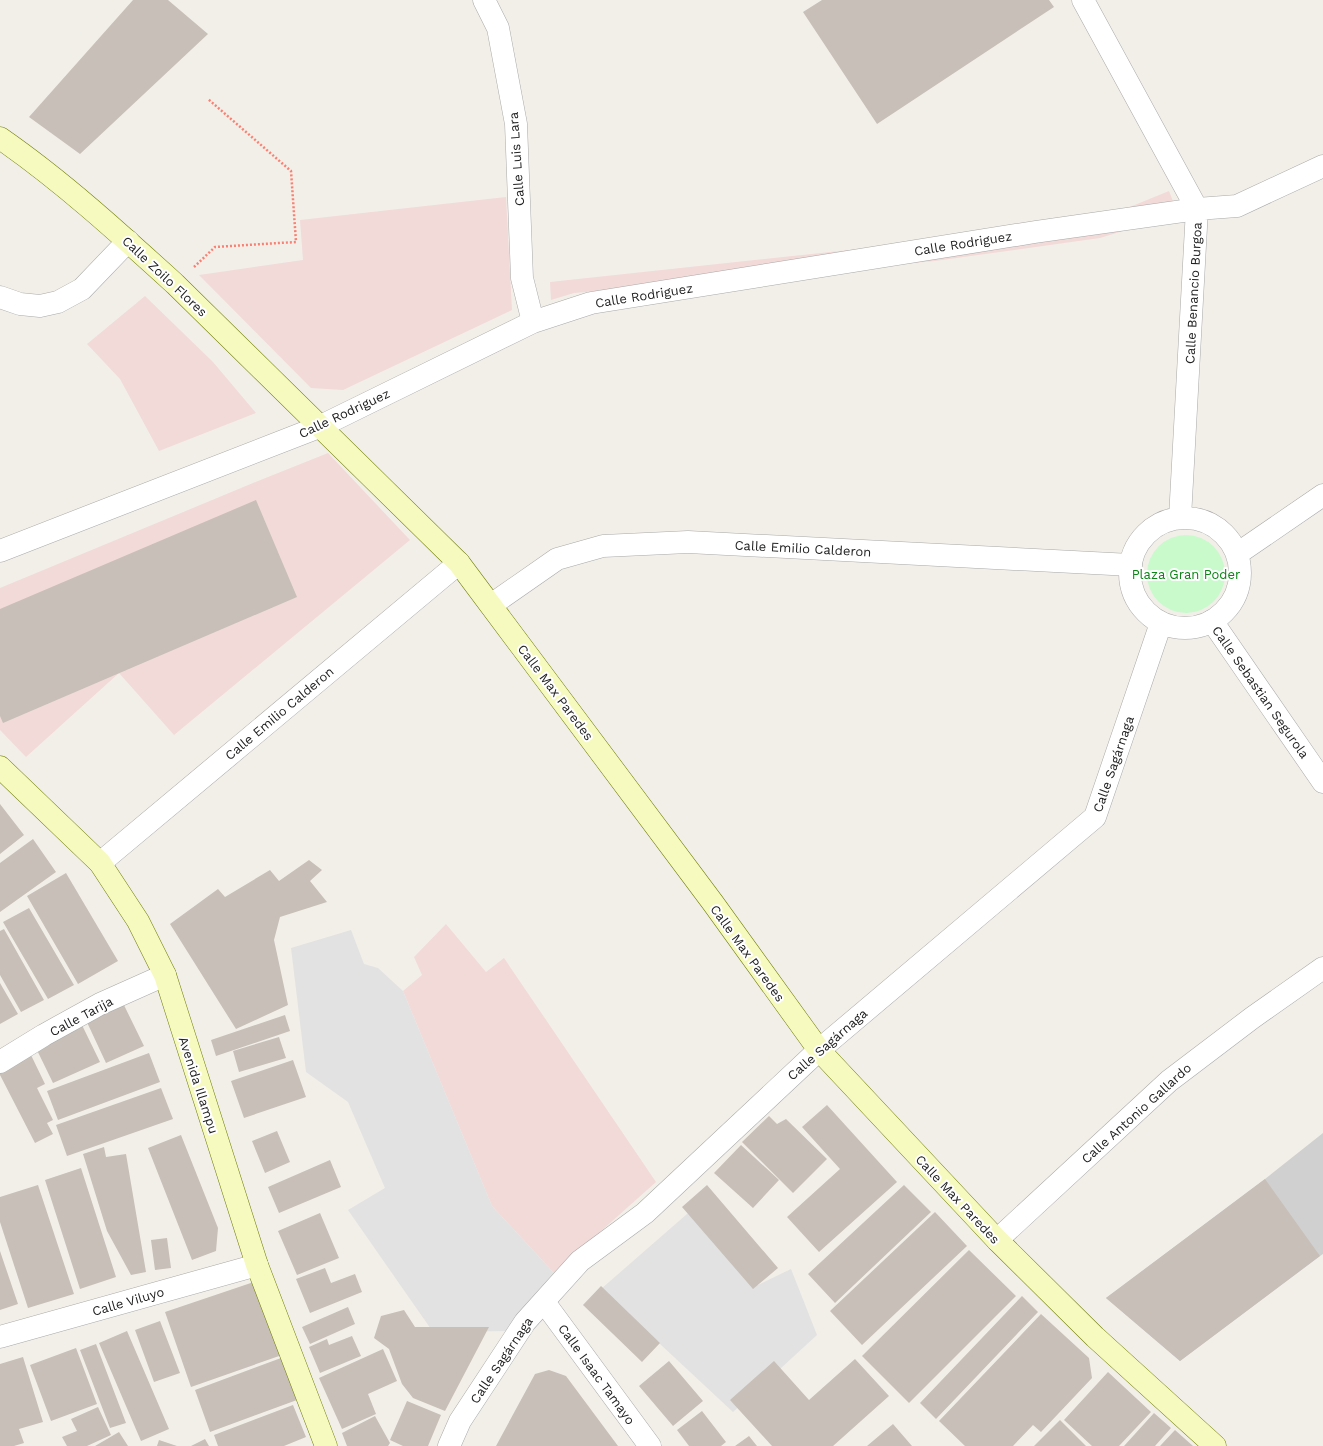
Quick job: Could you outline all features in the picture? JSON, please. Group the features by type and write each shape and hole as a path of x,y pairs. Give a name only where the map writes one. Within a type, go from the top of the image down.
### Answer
{"main road":[{"name":"Calle Zoilo Flores","path":"0,138 27,156 128,241 175,284 319,427"},
{"name":"Calle Max Paredes","path":"319,427 459,562 708,896 819,1050 997,1240 1095,1337 1215,1446"},
{"name":"Avenida Illampu","path":"0,767 100,863 138,921 165,975 257,1265 326,1446"}],"street":[{"name":"Calle Luis Lara","path":"484,0 498,28 516,124 522,278 533,322"},
{"name":"Calle Benancio Burgoa","path":"1083,0 1197,209 1180,518"},
{"name":"Calle Rodriguez","path":"0,551 319,427 533,322 591,303 1027,233 1197,209 1237,206 1323,166"},
{"path":"0,297 20,304 40,306 58,302 82,289 128,241"},
{"path":"1237,554 1323,495"},
{"path":"1180,518 1198,520 1215,526 1228,538 1237,554 1241,569 1240,584 1234,599 1225,612 1212,621 1196,627 1178,628 1161,623 1147,613 1136,599 1131,583 1131,565 1136,548 1147,533 1163,523 1180,518"},
{"name":"Calle Emilio Calderon","path":"491,605 557,559 603,546 688,542 1131,565"},
{"name":"Calle Emilio Calderon","path":"100,863 459,562"},
{"name":"Calle Sebastian Segurola","path":"1212,621 1323,782"},
{"name":"Calle Sagárnaga","path":"449,1446 460,1421 520,1328 580,1261 645,1213 819,1050 1096,817 1161,623"},
{"name":"Calle Antonio Gallardo","path":"997,1240 1169,1081 1252,1018 1323,968"},
{"name":"Calle Tarija","path":"0,1062 44,1035 100,1004 165,975"},
{"name":"Calle Viluyo","path":"0,1337 257,1265"},
{"name":"Calle Isaac Tamayo","path":"544,1302 650,1446"}],"path":[{"path":"175,284 215,247 296,242 291,171 208,98"}],"shaded area":[{"path":"1169,191 1178,214 1100,238 935,261 574,293 551,300 550,282 933,241 1115,213"},
{"path":"506,197 512,310 343,390 311,388 199,275 303,260 300,220"},
{"path":"145,296 213,362 256,413 159,451 120,379 87,344"},
{"path":"328,453 410,540 174,735 119,673 26,757 0,730 0,588"},
{"path":"446,924 486,972 504,958 656,1182 554,1273 492,1206 403,991 422,975 414,957"},
{"path":"351,930 364,964 378,968 403,991 492,1206 554,1273 508,1331 433,1332 348,1210 385,1188 348,1102 306,1072 291,948"},
{"path":"1323,1133 1323,1254 1180,1361 1106,1298 1265,1179"},
{"path":"695,1207 758,1285 791,1269 817,1335 733,1412 601,1289"}],"green space":[{"name":"Plaza Gran Poder","path":"1186,535 1201,538 1208,542 1218,552 1222,559 1225,574 1222,589 1218,596 1208,606 1201,610 1186,613 1171,610 1164,606 1154,596 1150,589 1147,574 1150,559 1154,552 1164,542 1171,538"}],"building":[{"path":"133,0 168,0 208,34 80,154 29,117"},
{"path":"822,0 1049,0 1054,7 877,124 803,12"},
{"path":"256,500 297,597 3,723 0,716 0,609"},
{"path":"0,804 24,835 0,854"},
{"path":"33,839 56,872 0,912 0,863"},
{"path":"309,860 322,870 310,881 327,902 280,917 274,940 288,1005 236,1029 170,924 218,889 225,897 270,870 279,881"},
{"path":"66,873 118,961 78,984 27,896"},
{"path":"29,908 74,985 48,999 3,922"},
{"path":"4,929 44,1000 21,1012 0,975 0,931"},
{"path":"0,983 18,1014 0,1024"},
{"path":"122,1001 144,1046 106,1063 85,1018"},
{"path":"285,1015 290,1031 216,1056 211,1040"},
{"path":"81,1023 100,1062 53,1083 35,1046"},
{"path":"279,1037 286,1058 239,1072 233,1051"},
{"path":"30,1053 45,1084 37,1088 53,1120 47,1123 53,1134 35,1143 0,1075 0,1069"},
{"path":"149,1053 160,1082 58,1120 47,1091"},
{"path":"293,1060 306,1097 244,1118 231,1081"},
{"path":"161,1088 173,1119 67,1156 56,1125"},
{"path":"827,1105 897,1182 819,1252 787,1217 840,1169 802,1127"},
{"path":"769,1116 777,1124 786,1119 827,1159 793,1193 742,1142"},
{"path":"277,1131 290,1162 265,1173 252,1141"},
{"path":"181,1135 218,1228 216,1251 192,1260 148,1148"},
{"path":"741,1145 779,1180 753,1208 714,1173"},
{"path":"104,1147 106,1157 126,1154 146,1272 131,1275 107,1231 83,1154"},
{"path":"330,1160 341,1187 279,1213 268,1187"},
{"path":"81,1168 116,1277 80,1289 45,1180"},
{"path":"1265,1179 1320,1256 1180,1361 1106,1298"},
{"path":"38,1185 74,1294 28,1308 0,1222 0,1197"},
{"path":"707,1185 778,1268 753,1289 682,1207"},
{"path":"904,1185 931,1212 835,1303 808,1274"},
{"path":"935,1212 967,1246 862,1345 830,1311"},
{"path":"320,1213 339,1258 297,1275 278,1231"},
{"path":"167,1238 171,1268 155,1270 151,1240"},
{"path":"969,1250 1016,1296 909,1403 862,1356"},
{"path":"0,1251 18,1304 0,1310"},
{"path":"325,1268 331,1283 355,1274 362,1292 310,1313 296,1279"},
{"path":"257,1281 282,1355 191,1387 165,1312"},
{"path":"601,1286 660,1343 642,1362 583,1305"},
{"path":"1022,1296 1038,1312 936,1419 920,1403"},
{"path":"348,1307 355,1324 310,1344 302,1327"},
{"path":"404,1310 415,1327 489,1327 445,1411 413,1398 402,1384 389,1349 374,1338 381,1316"},
{"path":"1041,1314 1089,1358 1092,1378 1041,1432 1033,1425 1013,1446 965,1446 939,1421"},
{"path":"160,1321 180,1373 154,1382 135,1330"},
{"path":"127,1331 169,1429 141,1441 99,1343"},
{"path":"352,1336 361,1356 320,1373 309,1347 327,1339 329,1345"},
{"path":"96,1344 126,1423 110,1428 80,1350"},
{"path":"76,1348 97,1404 51,1421 30,1365"},
{"path":"383,1349 397,1381 368,1394 376,1414 342,1429 319,1378"},
{"path":"23,1357 43,1422 19,1429 24,1443 14,1446 0,1446 0,1364"},
{"path":"281,1358 297,1400 210,1432 195,1390"},
{"path":"855,1359 889,1396 833,1446 772,1446 730,1400 774,1361 809,1400"},
{"path":"669,1361 703,1401 673,1426 639,1386"},
{"path":"549,1370 566,1376 618,1446 496,1446 535,1374"},
{"path":"1108,1372 1151,1412 1119,1446 1092,1446 1064,1420"},
{"path":"407,1401 441,1415 428,1446 403,1446 390,1440"},
{"path":"293,1405 306,1437 284,1446 218,1446 214,1435"},
{"path":"98,1407 111,1435 87,1446 67,1446 62,1437 77,1431 71,1419"},
{"path":"702,1411 726,1442 721,1446 689,1446 677,1430"},
{"path":"1154,1413 1171,1428 1155,1446 1124,1446"},
{"path":"375,1416 390,1443 388,1446 347,1446 342,1433"},
{"path":"1060,1420 1086,1446 1034,1446"},
{"path":"893,1424 912,1446 867,1446"},
{"path":"1175,1430 1193,1446 1160,1446"},
{"path":"119,1432 128,1446 95,1446"},
{"path":"749,1436 757,1446 735,1446"},
{"path":"205,1439 209,1446 191,1446"},
{"path":"159,1440 177,1446 157,1446"}]}
